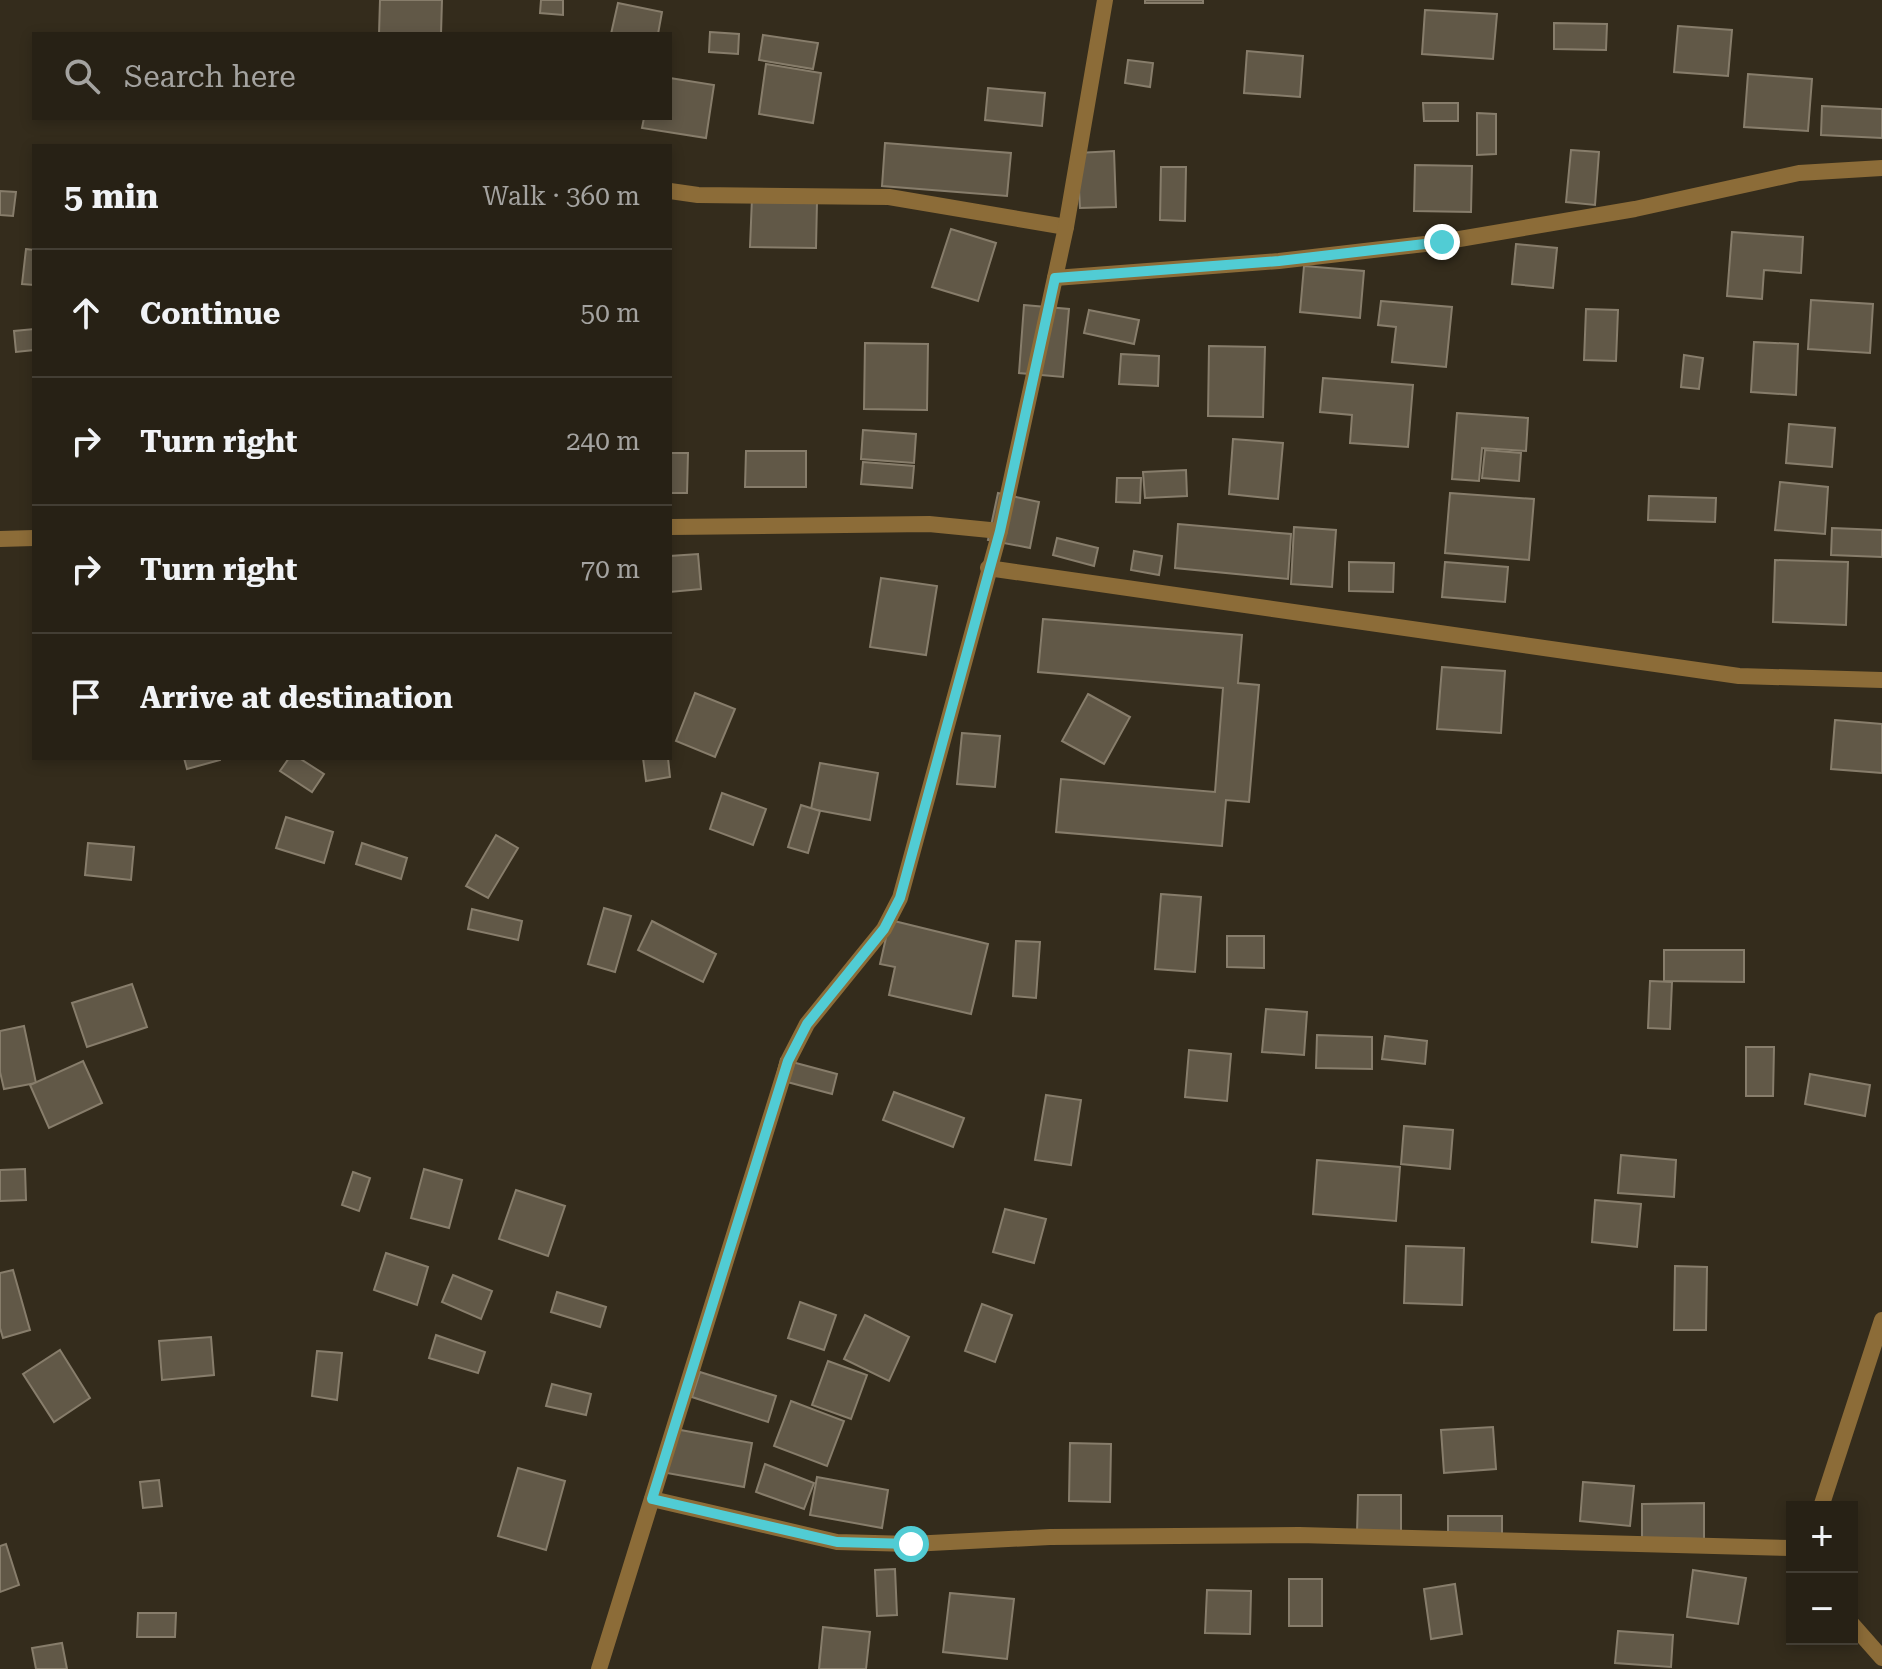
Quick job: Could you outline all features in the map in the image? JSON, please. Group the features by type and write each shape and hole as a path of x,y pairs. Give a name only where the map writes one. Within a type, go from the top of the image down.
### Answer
{"street":[{"path":"599,1669 788,1061 807,1024 884,929 900,898 1000,531 1066,227 1105,0"},
{"path":"1055,278 1279,261 1442,242 1635,209 1799,173 1882,168"},
{"path":"672,191 698,195 889,197 1066,227"},
{"path":"672,527 929,524 1000,531"},
{"path":"0,539 32,538"},
{"path":"988,568 1739,676 1882,680"},
{"path":"1823,1501 1882,1320"},
{"path":"652,1499 837,1542 911,1544 1050,1537 1299,1535 1786,1548"},
{"path":"1858,1631 1882,1658"}],"building":[{"path":"380,0 442,0 441,32 379,32"},
{"path":"541,0 563,0 563,15 540,13"},
{"path":"1145,0 1203,0 1203,3 1145,3"},
{"path":"618,3 662,12 658,32 611,32"},
{"path":"1425,10 1497,14 1493,59 1422,54"},
{"path":"1554,23 1607,24 1606,50 1554,49"},
{"path":"1678,26 1732,30 1728,76 1674,72"},
{"path":"710,32 739,34 738,54 709,52"},
{"path":"763,35 818,43 813,69 759,60"},
{"path":"1247,51 1303,56 1300,97 1244,93"},
{"path":"1128,60 1153,63 1150,87 1125,83"},
{"path":"766,64 821,73 813,123 759,114"},
{"path":"1748,74 1812,79 1808,131 1744,127"},
{"path":"672,78 714,85 706,138 642,128 644,120 672,120"},
{"path":"988,88 1045,93 1042,126 985,120"},
{"path":"1423,103 1458,103 1458,121 1424,121"},
{"path":"1822,106 1882,109 1882,138 1821,135"},
{"path":"1477,113 1496,114 1496,154 1477,155"},
{"path":"885,143 1011,153 1007,196 882,186"},
{"path":"1571,150 1599,152 1595,205 1566,202"},
{"path":"1114,151 1116,207 1080,208 1077,153"},
{"path":"1415,165 1472,166 1471,212 1414,211"},
{"path":"1161,167 1186,167 1185,221 1160,220"},
{"path":"0,191 16,192 13,216 0,215"},
{"path":"752,198 817,201 816,248 750,247"},
{"path":"951,229 996,243 978,301 932,287"},
{"path":"1732,232 1803,237 1801,273 1764,270 1762,299 1727,296"},
{"path":"1516,244 1557,248 1553,288 1512,284"},
{"path":"26,249 32,250 32,285 22,284"},
{"path":"1304,266 1364,271 1360,318 1300,312"},
{"path":"1811,300 1873,304 1870,353 1808,349"},
{"path":"1381,301 1452,307 1446,367 1392,362 1396,327 1378,325"},
{"path":"1024,305 1069,309 1063,377 1019,373"},
{"path":"1586,309 1618,310 1616,361 1584,360"},
{"path":"1089,310 1139,320 1134,344 1084,333"},
{"path":"32,329 32,350 16,352 14,331"},
{"path":"1754,342 1798,344 1796,395 1751,392"},
{"path":"865,343 928,344 927,410 864,409"},
{"path":"1209,346 1265,347 1263,417 1208,416"},
{"path":"1121,354 1159,356 1158,386 1119,384"},
{"path":"1684,355 1703,358 1699,389 1681,387"},
{"path":"1323,378 1413,385 1408,447 1350,443 1352,415 1320,412"},
{"path":"1457,413 1528,418 1526,451 1482,448 1479,481 1452,479"},
{"path":"1789,424 1835,428 1832,467 1786,463"},
{"path":"863,430 916,434 914,463 861,459"},
{"path":"1233,439 1283,443 1278,499 1229,494"},
{"path":"1485,450 1521,453 1519,481 1482,478"},
{"path":"746,451 806,451 806,487 745,487"},
{"path":"672,453 688,453 687,493 672,493"},
{"path":"863,462 914,466 912,488 861,484"},
{"path":"1186,470 1187,496 1145,498 1143,472"},
{"path":"1117,478 1141,478 1140,503 1116,502"},
{"path":"1780,482 1828,487 1825,534 1775,530"},
{"path":"998,493 1039,502 1030,548 988,540"},
{"path":"1450,493 1534,499 1529,560 1445,553"},
{"path":"1649,496 1716,498 1715,522 1648,520"},
{"path":"1178,524 1291,534 1288,579 1175,568"},
{"path":"1294,527 1336,530 1332,587 1291,584"},
{"path":"1832,528 1882,530 1882,557 1831,555"},
{"path":"1057,538 1098,548 1094,566 1053,555"},
{"path":"1134,551 1162,556 1159,575 1131,570"},
{"path":"698,554 701,589 672,592 672,556"},
{"path":"1775,560 1848,562 1846,625 1773,622"},
{"path":"1349,562 1394,563 1393,592 1349,591"},
{"path":"1445,562 1508,567 1505,602 1442,597"},
{"path":"881,578 937,586 926,655 870,647"},
{"path":"1043,619 1242,635 1238,683 1259,685 1249,802 1226,800 1222,846 1056,832 1061,779 1215,792 1223,688 1038,672"},
{"path":"1442,667 1505,671 1501,733 1437,729"},
{"path":"695,693 735,709 715,757 676,741"},
{"path":"1088,694 1130,717 1104,764 1062,741"},
{"path":"1835,720 1882,724 1882,773 1831,769"},
{"path":"962,733 1000,736 995,787 957,784"},
{"path":"185,760 220,760 187,769"},
{"path":"288,760 302,760 324,774 312,792 280,771"},
{"path":"643,760 668,760 670,777 646,781"},
{"path":"820,763 878,773 870,820 811,809"},
{"path":"722,793 766,809 753,845 710,829"},
{"path":"801,805 820,811 808,853 788,847"},
{"path":"286,817 333,832 324,863 276,848"},
{"path":"496,835 518,848 488,898 466,886"},
{"path":"88,843 134,847 131,880 85,875"},
{"path":"362,843 407,858 401,879 356,864"},
{"path":"1161,894 1201,897 1195,972 1155,969"},
{"path":"604,908 631,916 615,972 588,964"},
{"path":"472,909 522,921 518,940 468,929"},
{"path":"890,920 988,944 971,1014 889,995 895,967 880,964"},
{"path":"652,921 716,954 703,982 638,950"},
{"path":"1227,936 1264,936 1264,968 1227,967"},
{"path":"1016,941 1040,942 1036,998 1013,996"},
{"path":"1664,950 1744,950 1744,982 1664,981"},
{"path":"1650,981 1672,982 1670,1029 1648,1028"},
{"path":"132,984 147,1027 87,1047 72,1003"},
{"path":"1266,1009 1307,1012 1304,1055 1262,1052"},
{"path":"24,1026 36,1083 4,1089 0,1072 0,1031"},
{"path":"1317,1035 1372,1037 1372,1069 1316,1068"},
{"path":"1385,1036 1427,1041 1425,1064 1382,1059"},
{"path":"1746,1047 1774,1047 1773,1096 1746,1096"},
{"path":"1189,1050 1231,1054 1227,1101 1185,1097"},
{"path":"781,1059 837,1074 832,1094 776,1079"},
{"path":"83,1061 102,1103 49,1128 30,1085"},
{"path":"1810,1074 1870,1085 1865,1116 1805,1104"},
{"path":"894,1092 964,1118 953,1147 883,1120"},
{"path":"1046,1095 1081,1100 1071,1165 1035,1160"},
{"path":"1404,1126 1453,1130 1450,1169 1401,1164"},
{"path":"1621,1155 1676,1160 1674,1197 1618,1193"},
{"path":"1317,1160 1400,1167 1396,1221 1313,1214"},
{"path":"25,1169 26,1200 0,1201 0,1170"},
{"path":"424,1169 462,1180 449,1228 411,1218"},
{"path":"353,1172 370,1178 359,1211 342,1205"},
{"path":"516,1190 565,1206 548,1256 499,1239"},
{"path":"1595,1200 1641,1204 1637,1247 1592,1242"},
{"path":"1005,1209 1046,1219 1034,1263 993,1252"},
{"path":"1406,1246 1464,1248 1462,1305 1404,1303"},
{"path":"386,1253 428,1267 417,1305 374,1290"},
{"path":"1675,1266 1707,1267 1706,1330 1674,1330"},
{"path":"13,1270 30,1330 3,1338 0,1328 0,1273"},
{"path":"453,1275 492,1291 481,1319 442,1302"},
{"path":"557,1292 606,1307 600,1327 551,1312"},
{"path":"800,1302 836,1315 824,1350 788,1338"},
{"path":"982,1304 1012,1315 995,1362 965,1351"},
{"path":"865,1315 909,1337 889,1381 844,1359"},
{"path":"436,1335 485,1352 478,1373 429,1358"},
{"path":"211,1337 214,1375 162,1380 159,1341"},
{"path":"60,1350 90,1398 54,1422 23,1374"},
{"path":"317,1351 342,1353 337,1400 312,1396"},
{"path":"828,1361 867,1375 851,1419 812,1405"},
{"path":"700,1372 776,1396 768,1422 692,1397"},
{"path":"552,1384 591,1394 586,1415 546,1406"},
{"path":"791,1401 844,1421 827,1466 774,1446"},
{"path":"1493,1427 1496,1469 1444,1473 1441,1430"},
{"path":"675,1429 752,1443 744,1487 667,1473"},
{"path":"1070,1443 1111,1444 1110,1502 1069,1501"},
{"path":"765,1464 814,1483 804,1509 756,1492"},
{"path":"518,1468 565,1481 546,1550 498,1536"},
{"path":"817,1477 888,1490 882,1528 810,1515"},
{"path":"159,1480 162,1506 143,1508 140,1482"},
{"path":"1583,1482 1634,1486 1630,1526 1580,1521"},
{"path":"1358,1495 1401,1495 1401,1534 1357,1533"},
{"path":"1704,1503 1704,1539 1642,1538 1642,1504"},
{"path":"1448,1516 1502,1516 1502,1535 1448,1534"},
{"path":"6,1544 19,1585 0,1592 0,1546"},
{"path":"895,1569 897,1615 877,1616 875,1570"},
{"path":"1693,1570 1746,1578 1738,1624 1687,1617"},
{"path":"1289,1579 1322,1579 1322,1626 1289,1626"},
{"path":"1455,1584 1462,1634 1431,1639 1424,1589"},
{"path":"1207,1590 1251,1591 1250,1634 1205,1633"},
{"path":"950,1593 1014,1599 1007,1659 943,1652"},
{"path":"138,1613 176,1613 175,1637 137,1637"},
{"path":"823,1627 870,1632 866,1669 819,1669"},
{"path":"1618,1631 1673,1635 1671,1667 1615,1663"},
{"path":"62,1643 67,1669 36,1669 32,1648"}],"route":[{"path":"911,1544 837,1542 652,1499 788,1061 807,1024 884,929 900,898 1000,531 1055,278 1279,261 1442,242"}]}
